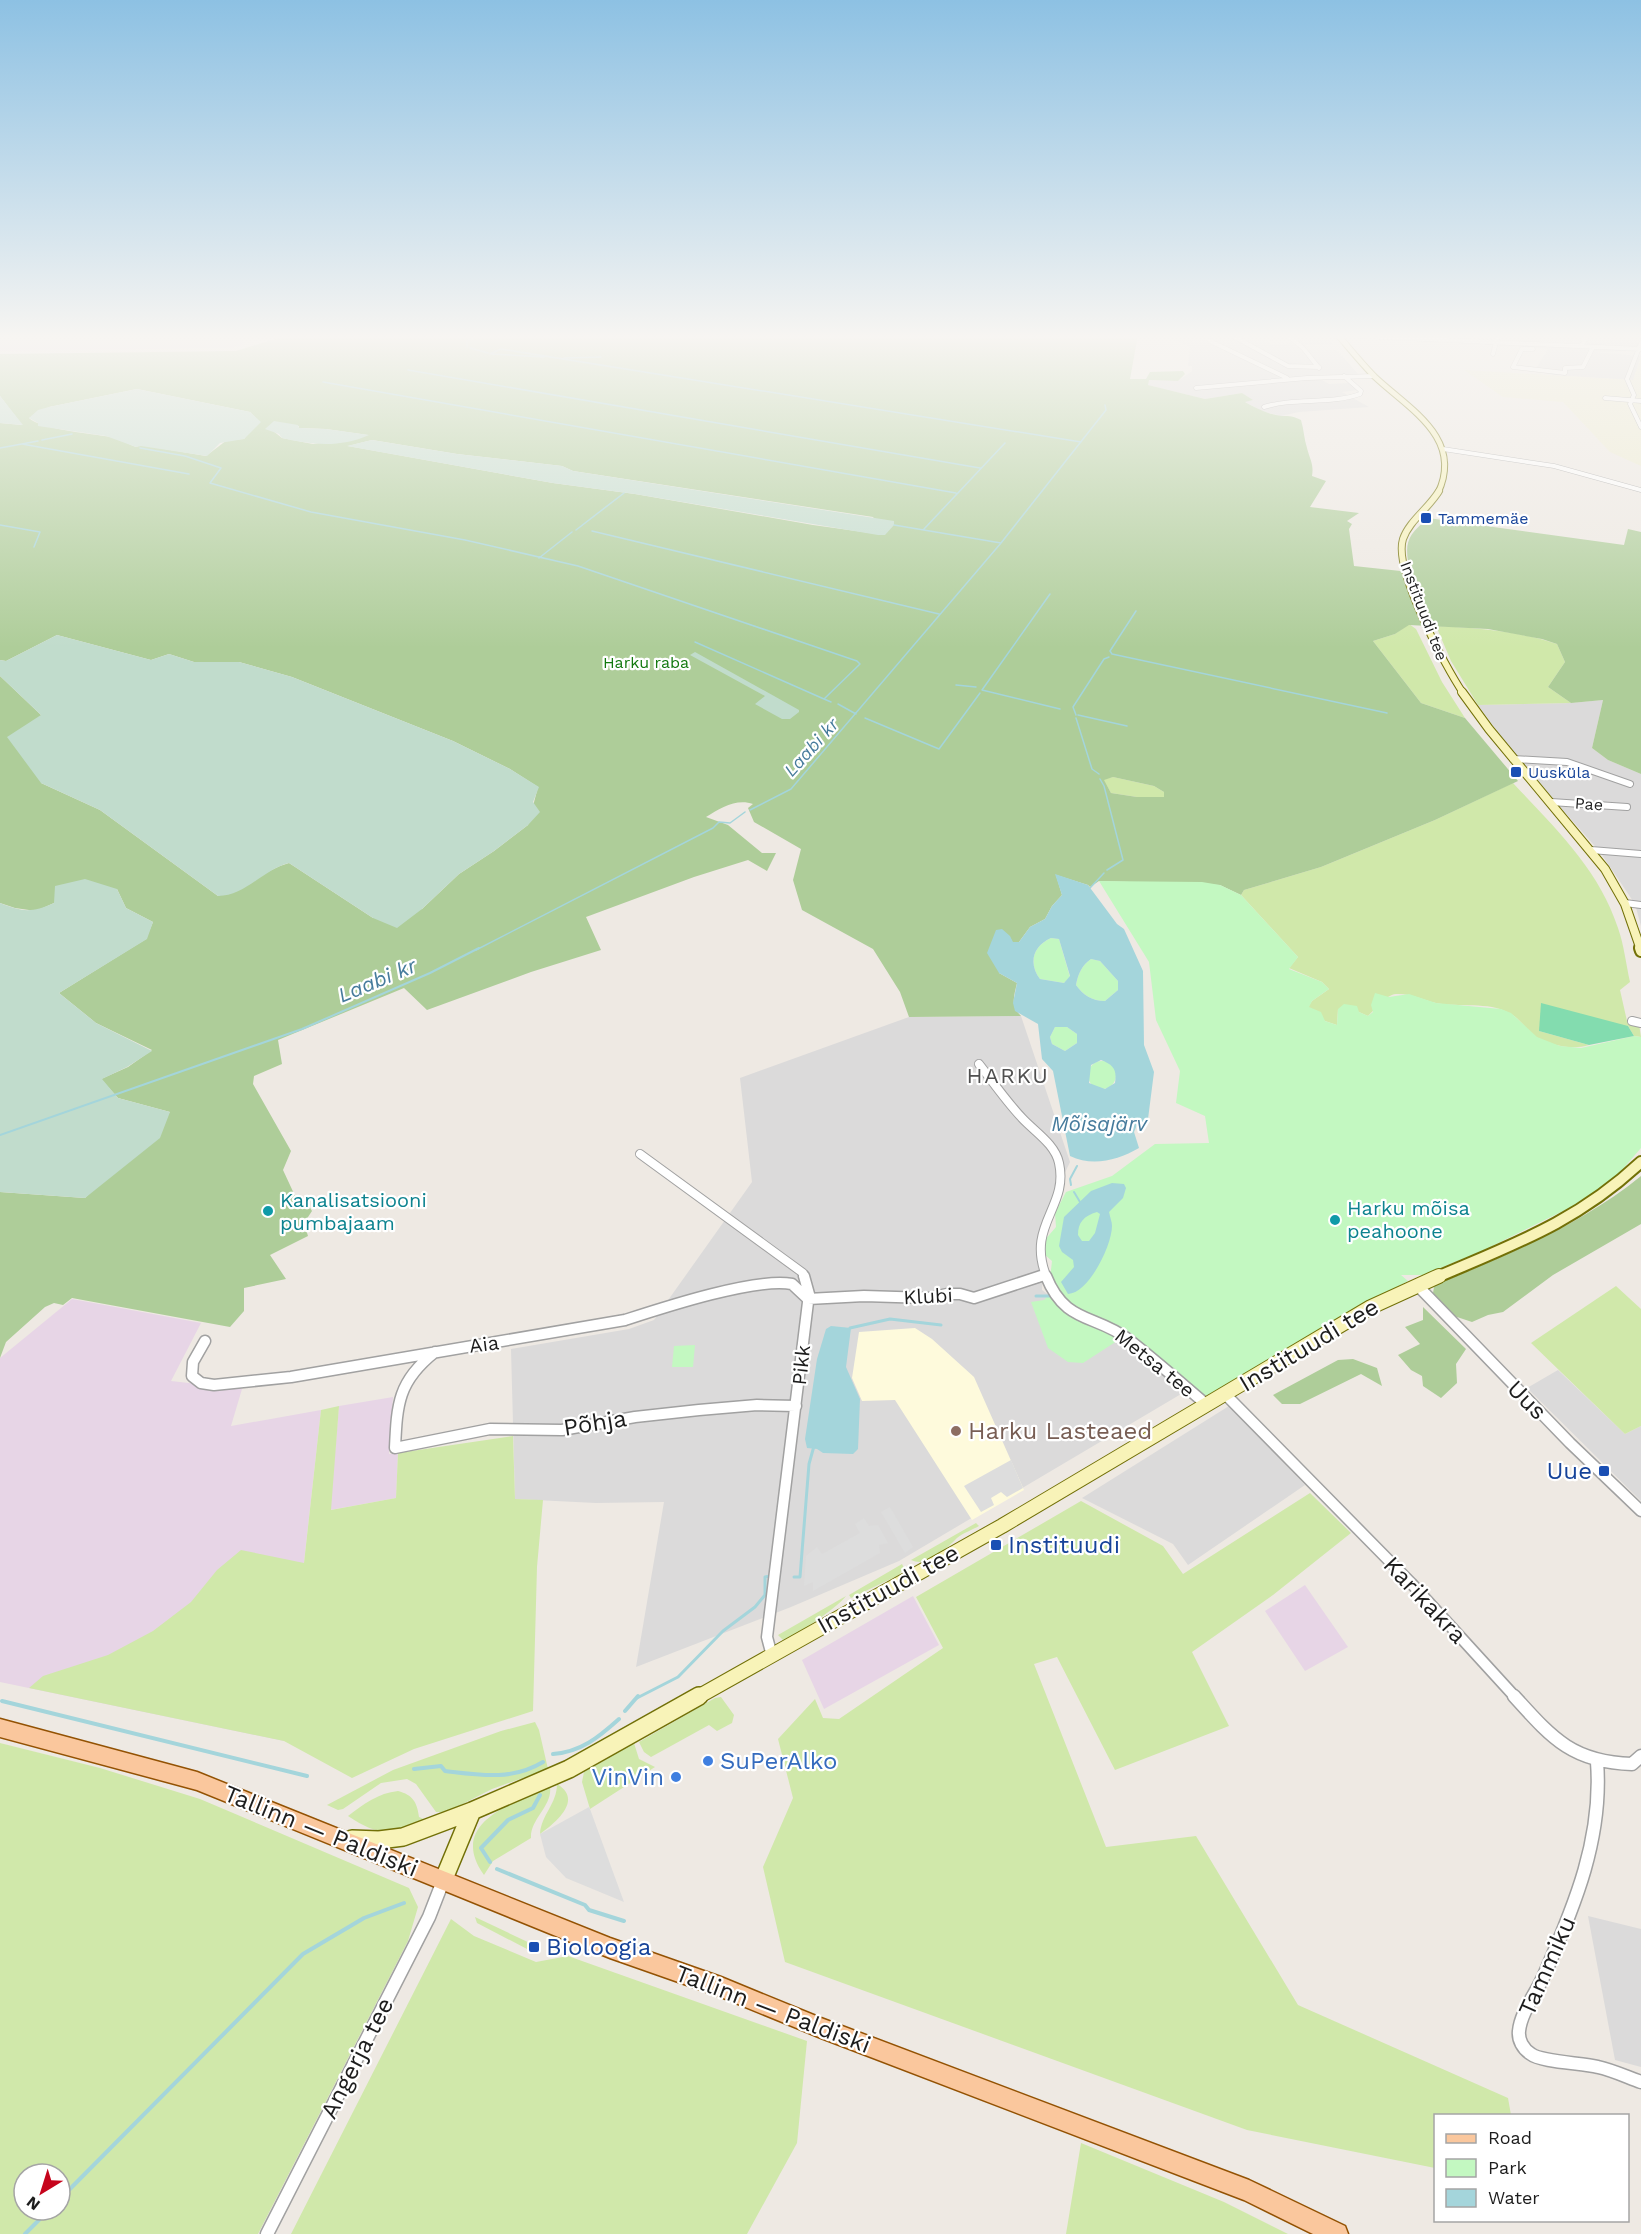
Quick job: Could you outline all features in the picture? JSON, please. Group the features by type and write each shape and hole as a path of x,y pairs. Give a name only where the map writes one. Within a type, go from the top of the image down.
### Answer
{"main road":[{"name":"Tallinn — Paldiski","path":"0,1728 197,1781 346,1839 443,1881 610,1948 721,1987 832,2032 1249,2191 1337,2234"}],"street":[{"path":"1436,439 1443,449 1554,466 1641,490"},
{"name":"Instituudi tee","path":"1443,449 1445,474 1441,486 1427,510 1405,536 1401,547 1402,556 1429,633 1447,668 1482,723 1592,850 1625,903 1641,951"},
{"path":"1513,759 1567,762 1630,784"},
{"name":"Pae","path":"1551,802 1627,807"},
{"path":"1592,850 1641,854"},
{"path":"1625,903 1641,905"},
{"path":"1632,1021 1641,1023"},
{"name":"Metsa tee","path":"979,1064 1024,1120 1053,1149 1060,1164 1062,1183 1037,1247 1041,1268 1045,1275 1071,1311 1114,1329 1207,1405"},
{"name":"Pikk","path":"640,1154 803,1273 808,1299 767,1637 772,1656"},
{"name":"Instituudi tee","path":"346,1839 379,1840 403,1837 472,1811 569,1769 1010,1521 1226,1395 1364,1311 1417,1285 1502,1250 1567,1218 1610,1190 1641,1162"},
{"name":"Klubi","path":"808,1299 864,1296 928,1298 947,1294 960,1294 974,1298 1045,1275"},
{"name":"Aia","path":"205,1341 191,1370 197,1381 207,1384 291,1377 634,1318 662,1308 750,1286 792,1284 808,1299"},
{"name":"Uus","path":"1417,1285 1570,1443 1641,1511"},
{"name":"Põhja","path":"437,1351 422,1364 400,1390 395,1448 490,1430 562,1430 635,1417 699,1410 757,1405 796,1406"},
{"name":"Karikakra","path":"1226,1395 1411,1583 1561,1744 1597,1762 1632,1764 1641,1756"},
{"name":"Tammiku","path":"1597,1762 1600,1779 1596,1821 1584,1877 1576,1902 1538,1991 1519,2028 1519,2035 1526,2050 1533,2056 1599,2067 1641,2082"},
{"path":"443,1881 472,1811"},
{"name":"Angerja tee","path":"267,2234 429,1917 443,1881"}],"shaded area":[{"path":"1598,439 1641,439 1641,466 1610,452"},
{"path":"1603,700 1592,748 1608,760 1641,774 1641,926 1635,904 1600,852 1517,758 1478,705"},
{"path":"1021,1016 1070,1162 1044,1217 1042,1290 1088,1324 1198,1384 899,1561 791,1607 636,1667 664,1502 596,1503 515,1499 511,1349 629,1329 654,1320 752,1182 740,1078 909,1017"},
{"path":"72,1299 201,1323 171,1381 242,1389 231,1426 321,1410 284,1741 0,1682 0,1358"},
{"name":"Harku Lasteaed","path":"915,1328 932,1339 974,1377 1024,1490 972,1520 895,1400 862,1401 852,1378 859,1332"},
{"path":"1558,1370 1625,1434 1641,1426 1641,1501 1527,1388"},
{"path":"393,1397 389,1454 398,1453 396,1498 330,1510 339,1406"},
{"path":"1229,1406 1305,1485 1188,1565 1173,1544 1082,1498"},
{"path":"1011,1460 1023,1488 1007,1497 1001,1492 991,1498 994,1505 981,1512 964,1486"},
{"path":"890,1507 913,1547 905,1553 881,1512"},
{"path":"864,1518 869,1526 878,1525 888,1543 879,1545 880,1553 813,1591 813,1582 804,1586 806,1556 817,1547 822,1554 860,1533 855,1524"},
{"path":"1305,1585 1348,1647 1305,1671 1265,1611"},
{"path":"913,1596 939,1645 824,1709 802,1660"},
{"path":"589,1807 624,1902 566,1878 546,1857 540,1834"},
{"path":"1588,1916 1641,1929 1641,2067 1615,2060"}],"green space":[{"name":"Harku raba","path":"0,439 117,439 136,447 141,445 206,456 227,440 240,439 288,439 313,444 342,439 1305,439 1312,465 1312,476 1326,481 1310,507 1359,513 1347,521 1352,524 1349,529 1354,566 1410,572 1407,554 1408,541 1415,530 1428,518 1624,545 1628,529 1641,532 1641,774 1608,760 1592,748 1603,700 1571,703 1548,687 1565,662 1557,644 1488,629 1409,625 1395,634 1373,641 1421,703 1465,718 1518,781 1435,820 1321,867 1244,890 1241,895 1220,885 1099,881 1090,887 1056,875 1062,895 1052,906 1045,919 1030,927 1019,942 1013,942 999,973 1017,983 1014,1005 1021,1016 909,1017 900,992 873,949 802,910 793,880 801,849 754,822 748,808 753,804 741,802 729,805 706,817 728,825 762,853 776,853 767,871 748,860 694,877 586,917 601,950 531,972 427,1010 404,988 278,1040 282,1064 254,1076 253,1084 291,1151 283,1170 296,1198 307,1203 312,1211 304,1223 308,1236 270,1255 286,1279 244,1288 244,1311 230,1327 72,1298 63,1305 54,1303 45,1307 6,1342 0,1358 0,1192 85,1198 170,1112 118,1098 101,1079 128,1067 152,1050 96,1023 59,993 146,939 153,922 126,908 117,889 54,903 36,911 0,903 0,676 41,715 41,783 100,810 218,896 289,863 373,918 422,909 459,874 528,825 538,787 510,769 453,741 292,677 239,662 194,662 169,654 151,660 57,635 6,661 0,660","holes":["372,440 457,454 562,466 573,471 873,517 885,535 635,494 553,483 348,446","1113,777 1154,786 1164,792 1164,797 1137,797 1111,793 1104,780"]},
{"path":"115,439 242,439 220,443 207,456 136,447"},
{"path":"289,439 357,439 337,444"},
{"path":"372,440 457,454 562,466 573,471 894,521 894,525 885,535 878,535 635,494 553,483 347,446"},
{"path":"1409,624 1416,629 1442,682 1465,718 1421,703 1373,641 1395,634"},
{"path":"1436,626 1512,633 1557,644 1565,662 1548,687 1571,703 1478,705 1451,661"},
{"path":"57,635 151,660 169,654 194,662 239,662 292,677 453,741 510,769 539,787 533,802 540,812 528,825 459,874 422,909 397,928 373,918 289,863 237,892 218,896 100,810 41,783 7,737 41,715 0,676 0,660 6,661"},
{"path":"695,652 799,712 790,719 782,719 755,704 765,696 690,655"},
{"path":"1113,777 1154,786 1164,792 1164,797 1137,797 1111,793 1103,779"},
{"path":"1513,783 1574,850 1610,907 1620,934 1630,982 1620,990 1627,1021 1639,1024 1641,1037 1634,1036 1628,1026 1539,1031 1589,1045 1562,1046 1536,1037 1516,1018 1501,1009 1436,1003 1401,994 1388,997 1368,1016 1359,1012 1338,1009 1337,1025 1325,1021 1308,1007 1312,1001 1329,989 1322,982 1289,968 1298,957 1241,895 1244,890 1321,867 1435,820"},
{"path":"85,879 117,889 126,908 153,922 147,939 59,993 96,1023 152,1051 102,1079 118,1098 170,1112 160,1138 85,1198 0,1192 0,903 21,910 33,910 54,903 55,886"},
{"path":"1099,881 1202,882 1220,885 1241,895 1298,957 1289,969 1322,982 1329,989 1312,1001 1309,1007 1321,1012 1325,1021 1337,1025 1338,1009 1344,1004 1357,1006 1359,1012 1368,1016 1373,1012 1371,1005 1375,993 1389,997 1409,994 1436,1003 1501,1009 1511,1013 1537,1037 1560,1046 1581,1048 1634,1036 1641,1037 1641,1148 1615,1178 1571,1207 1482,1251 1423,1275 1401,1275 1408,1281 1304,1338 1209,1396 1202,1395 1174,1373 1160,1374 1117,1341 1083,1363 1068,1362 1048,1348 1031,1302 1044,1300 1048,1296 1052,1261 1044,1254 1043,1242 1056,1227 1055,1213 1066,1192 1112,1176 1155,1144 1209,1143 1205,1116 1176,1103 1180,1071 1156,1020 1149,962"},
{"path":"1051,938 1059,939 1070,977 1064,983 1040,979 1034,967 1036,950"},
{"path":"1091,959 1100,961 1118,981 1118,990 1105,1001 1088,997 1076,985 1081,970"},
{"path":"1541,1003 1628,1026 1634,1036 1589,1045 1539,1031"},
{"path":"1055,1027 1067,1027 1077,1034 1077,1043 1065,1051 1052,1044 1050,1037"},
{"path":"1102,1061 1112,1065 1116,1075 1112,1085 1102,1089 1092,1085 1088,1075 1092,1065"},
{"path":"1641,1176 1641,1224 1553,1275 1503,1312 1472,1322 1454,1316 1433,1293 1434,1287 1440,1283 1544,1237 1594,1209"},
{"path":"1616,1286 1641,1309 1641,1426 1625,1434 1531,1343"},
{"path":"1423,1307 1466,1349 1456,1364 1457,1383 1441,1398 1423,1386 1422,1376 1411,1370 1398,1355 1420,1344 1405,1327 1423,1320"},
{"path":"695,1345 693,1367 672,1367 674,1346"},
{"path":"1353,1359 1377,1368 1382,1386 1361,1374 1300,1404 1282,1404 1273,1395 1338,1360"},
{"path":"339,1406 331,1510 396,1498 398,1453 513,1436 515,1499 543,1500 537,1567 533,1711 414,1749 352,1778 284,1741 29,1688 43,1676 108,1655 153,1631 191,1602 217,1570 241,1550 304,1563 321,1410"},
{"path":"1310,1493 1351,1533 1273,1595 1192,1652 1229,1726 1115,1770 1057,1657 1034,1664 1106,1847 1196,1836 1298,2005 1508,2098 1511,2114 1434,2114 1434,2168 1247,2130 785,1962 763,1867 793,1798 778,1739 815,1699 823,1718 839,1719 943,1648 916,1597 1081,1501 1163,1546 1183,1574"},
{"path":"976,1523 979,1526 959,1536 936,1556 924,1561 911,1560"},
{"path":"902,1564 904,1568 899,1575 851,1598 849,1595"},
{"path":"846,1596 808,1627 790,1638 783,1640 778,1635"},
{"path":"721,1697 734,1715 732,1723 717,1731 709,1725 651,1757 644,1752 639,1742 715,1698"},
{"path":"535,1722 548,1769 492,1789 447,1812 436,1812 416,1784 407,1779 381,1783 343,1809 338,1810 327,1805 393,1770 501,1731"},
{"path":"0,1743 100,1768 200,1799 409,1888 418,1907 408,1941 258,2234 0,2234"},
{"path":"634,1743 639,1759 655,1767 590,1809 582,1782 584,1772"},
{"path":"557,1784 565,1790 568,1797 567,1804 559,1818 540,1834 543,1821 554,1798"},
{"path":"550,1786 548,1800 534,1825 531,1838 493,1861 484,1875 475,1857 473,1842 479,1829 503,1808"},
{"path":"398,1791 411,1797 417,1807 419,1817 426,1820 386,1831 369,1828 348,1816 378,1797"},
{"path":"475,1917 532,1944 527,1949 477,1923"},
{"path":"451,1919 474,1936 536,1962 568,1956 807,2041 797,2143 747,2234 291,2234"},
{"path":"1081,2143 1224,2202 1288,2234 1066,2234"}],"water":[{"name":"Mõisajärv","path":"1055,874 1088,885 1117,924 1124,929 1143,971 1144,1045 1154,1072 1148,1119 1137,1125 1134,1132 1139,1148 1105,1161 1088,1161 1070,1156 1053,1071 1042,1059 1038,1024 1015,1011 1013,1003 1017,983 999,973 987,953 996,930 1002,929 1013,942 1019,942 1030,927 1045,919 1052,906 1062,895","holes":["1051,938 1059,939 1070,976 1064,983 1040,979 1036,973 1034,955 1045,941","1091,959 1100,961 1118,981 1118,990 1105,1001 1088,997 1076,985 1085,964","1055,1027 1067,1027 1077,1034 1077,1043 1065,1051 1052,1044 1050,1037","1101,1060 1109,1064 1115,1071 1115,1083 1105,1089 1089,1083 1091,1065"]},
{"path":"1112,1183 1124,1184 1126,1188 1123,1198 1109,1212 1112,1224 1111,1234 1098,1267 1084,1286 1068,1294 1061,1282 1074,1267 1073,1260 1062,1252 1059,1246 1064,1217 1091,1191","holes":["1097,1212 1100,1214 1095,1233 1089,1241 1082,1241 1078,1235 1081,1223 1092,1214"]},
{"path":"831,1326 851,1328 846,1367 860,1399 858,1449 853,1454 823,1453 817,1449 807,1448 805,1439 817,1359 826,1329"}],"waterway":[{"path":"649,439 956,493"},
{"path":"812,439 980,468"},
{"path":"1064,439 1081,442"},
{"path":"0,448 38,441"},
{"path":"1001,543 1081,442"},
{"path":"924,529 1005,443"},
{"path":"22,444 189,474"},
{"path":"140,448 185,456 221,468 210,483 311,512 465,540 540,557"},
{"path":"576,530 624,493"},
{"path":"0,525 40,532 34,547"},
{"path":"894,525 1001,543"},
{"path":"592,531 939,614"},
{"path":"540,557 572,532"},
{"path":"855,714 1001,543"},
{"path":"540,557 578,566 857,661 860,664 824,699"},
{"path":"1050,594 982,690 1060,709"},
{"path":"1136,611 1110,651 1112,654 1387,713"},
{"path":"695,642 824,699"},
{"path":"1076,715 1073,707 1104,659 1109,657"},
{"path":"956,685 976,687"},
{"path":"865,718 939,749 980,693"},
{"path":"824,699 831,702"},
{"path":"838,704 855,714"},
{"name":"Laabi kr","path":"750,810 791,789 855,714"},
{"path":"1078,715 1127,726"},
{"path":"1076,718 1092,769 1099,774"},
{"path":"1100,779 1104,786 1123,860 1107,870"},
{"name":"Laabi kr","path":"476,950 713,828 719,822 730,823 745,812"},
{"path":"1090,888 1104,873"},
{"name":"Laabi kr","path":"0,1135 302,1029 430,973 479,948"},
{"path":"1071,1185 1070,1179 1077,1166"},
{"path":"1074,1192 1080,1202"},
{"path":"1036,1296 1053,1296"},
{"path":"850,1328 890,1319 941,1325"},
{"path":"794,1577 800,1577 809,1464 814,1446"},
{"path":"637,1698 678,1677 723,1631 755,1607 765,1595 765,1577 770,1576"},
{"path":"625,1711 638,1696"},
{"path":"2,1701 307,1776"},
{"path":"553,1754 581,1747 619,1719"},
{"path":"414,1769 441,1766 445,1771 495,1775 519,1772 543,1762"},
{"path":"490,1862 481,1848 508,1820 533,1808 540,1795"},
{"path":"497,1869 585,1905 589,1910 624,1921"},
{"path":"72,2187 303,1954 364,1918 404,1903"},
{"path":"25,2234 37,2222"}],"place":[{"name":"Tammemäe","path":"1426,518"},
{"name":"Uusküla","path":"1516,772"},
{"name":"Kanalisatsiooni pumbajaam","path":"268,1211"},
{"name":"Harku mõisa peahoone","path":"1335,1220"},
{"name":"Harku Lasteaed","path":"956,1431"},
{"name":"Uue","path":"1604,1471"},
{"name":"Instituudi","path":"996,1545"},
{"name":"SuPerAlko","path":"708,1761"},
{"name":"VinVin","path":"676,1777"},
{"name":"Bioloogia","path":"534,1947"}],"district":[{"name":"HARKU","path":"1008,1075"}]}
